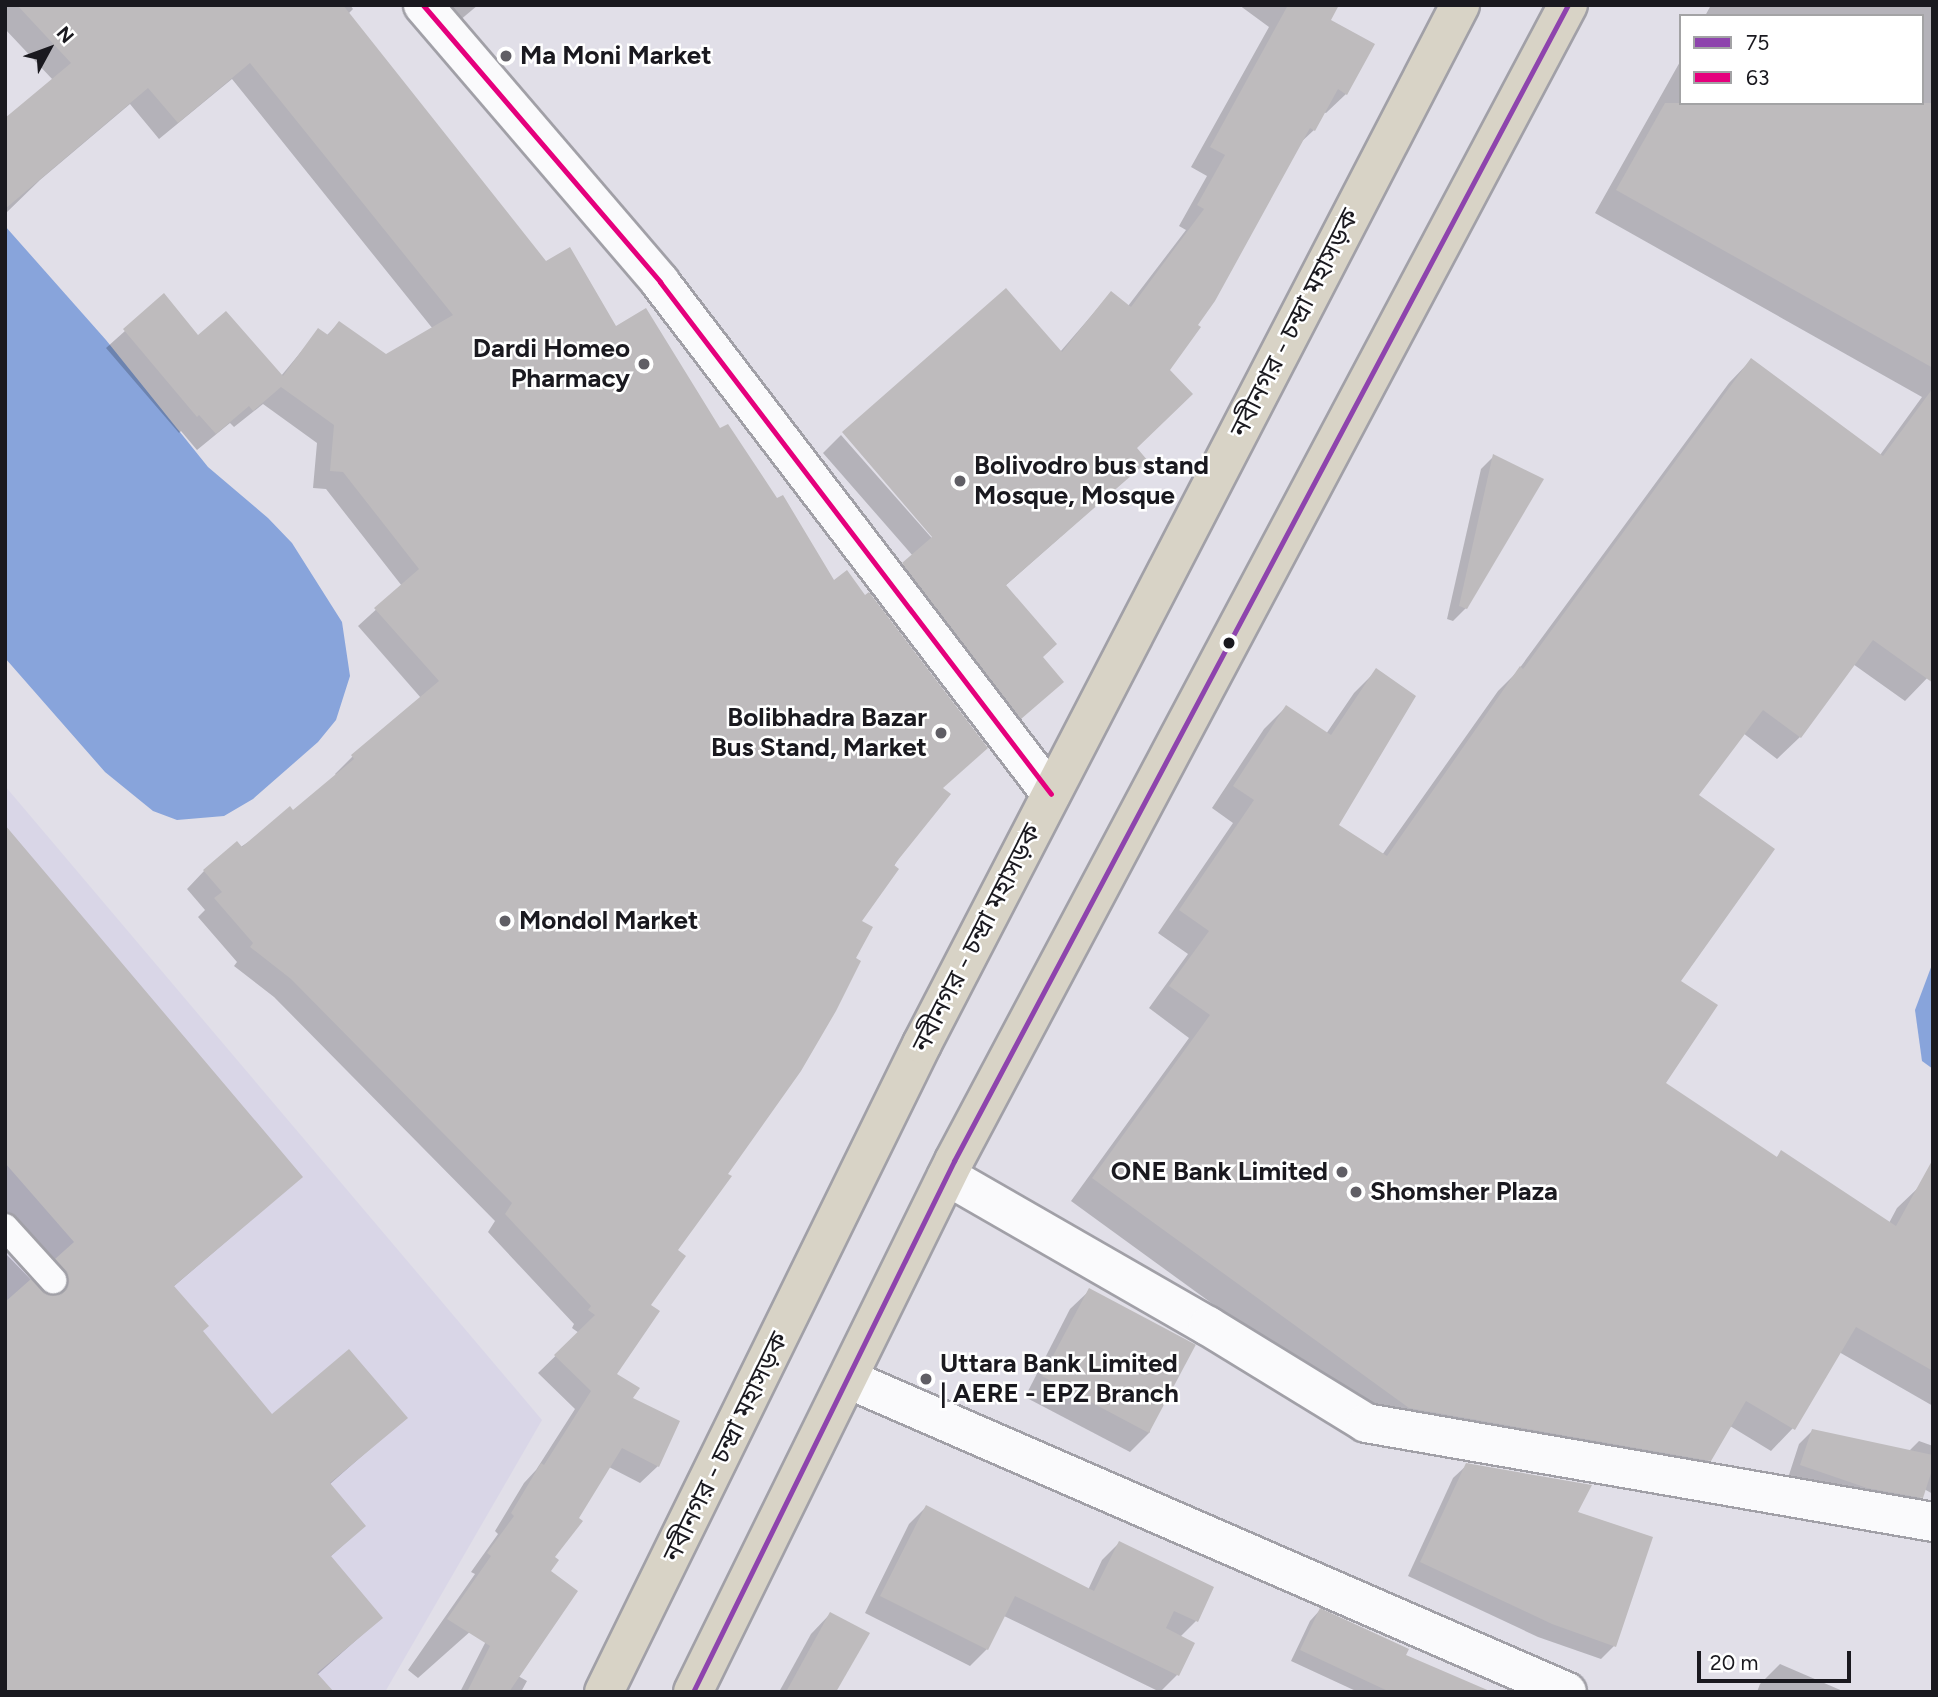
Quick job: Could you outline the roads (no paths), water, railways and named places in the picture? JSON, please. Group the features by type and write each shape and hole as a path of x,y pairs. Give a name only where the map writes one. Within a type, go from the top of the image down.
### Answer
{"highway":[{"name":"নবীনগর - চন্দ্রা মহাসড়ক","path":"604,1692 922,1044 1460,5"},
{"path":"693,1692 947,1176 1568,5"}],"street":[{"path":"423,5 660,282 1051,794"},
{"path":"947,1176 1208,1326 1366,1423 1933,1522"},
{"path":"848,1379 1567,1692"}],"lane":[{"path":"5,1227 53,1280"}],"water":[{"path":"5,226 106,340 208,467 268,518 292,543 342,622 350,676 336,720 318,742 253,799 224,816 177,820 153,811 105,772 5,658"},
{"path":"1933,962 1933,1069 1922,1061 1915,1010"}],"place":[{"name":"Ma Moni Market","path":"506,56"},
{"name":"Dardi Homeo Pharmacy","path":"644,364"},
{"name":"Bolivodro bus stand Mosque, Mosque","path":"960,481"},
{"name":"Bolibhadra Bazar Bus Stand, Market","path":"941,733"},
{"name":"Mondol Market","path":"505,921"},
{"name":"ONE Bank Limited","path":"1342,1172"},
{"name":"Shomsher Plaza","path":"1356,1192"},
{"name":"Uttara Bank Limited | AERE - EPZ Branch","path":"926,1379"}]}
